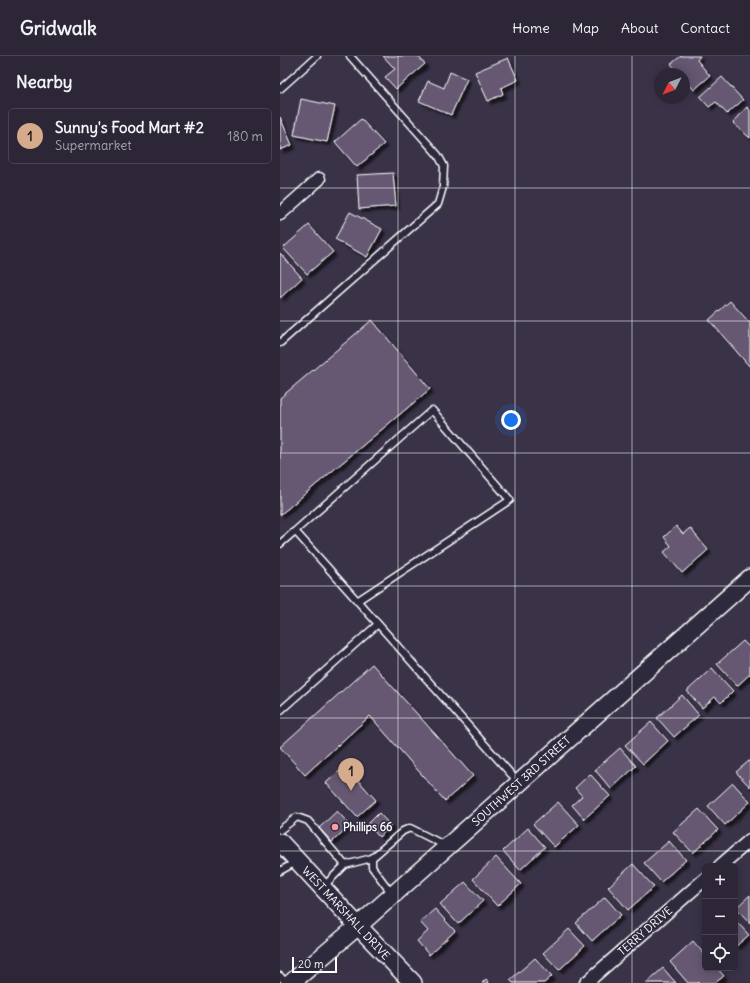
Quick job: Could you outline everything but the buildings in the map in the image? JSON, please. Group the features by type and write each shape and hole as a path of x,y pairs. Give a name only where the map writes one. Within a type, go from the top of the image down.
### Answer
{"street":[{"path":"280,214 320,179"},
{"name":"SOUTHWEST 3RD STREET","path":"291,983 448,847 750,578"},
{"path":"723,863 750,840"},
{"name":"WEST MARSHALL DRIVE","path":"280,842 413,983"},
{"name":"TERRY DRIVE","path":"586,983 702,882"}],"lane":[{"path":"280,89 317,56"},
{"path":"280,343 438,204 443,187 444,166 438,155 350,56"},
{"path":"280,544 432,410 510,500 357,601"},
{"path":"295,531 520,783"},
{"path":"280,711 378,624"},
{"path":"280,830 297,817 308,821 345,865"},
{"path":"322,888 345,865 372,858 403,831 410,828 448,847"},
{"path":"372,858 372,867 393,895"},
{"path":"280,871 297,861"},
{"path":"280,976 286,983"}],"place":[{"name":"Sunny's Food Mart #2","path":"351,791"},
{"name":"Phillips 66","path":"335,827"}]}
